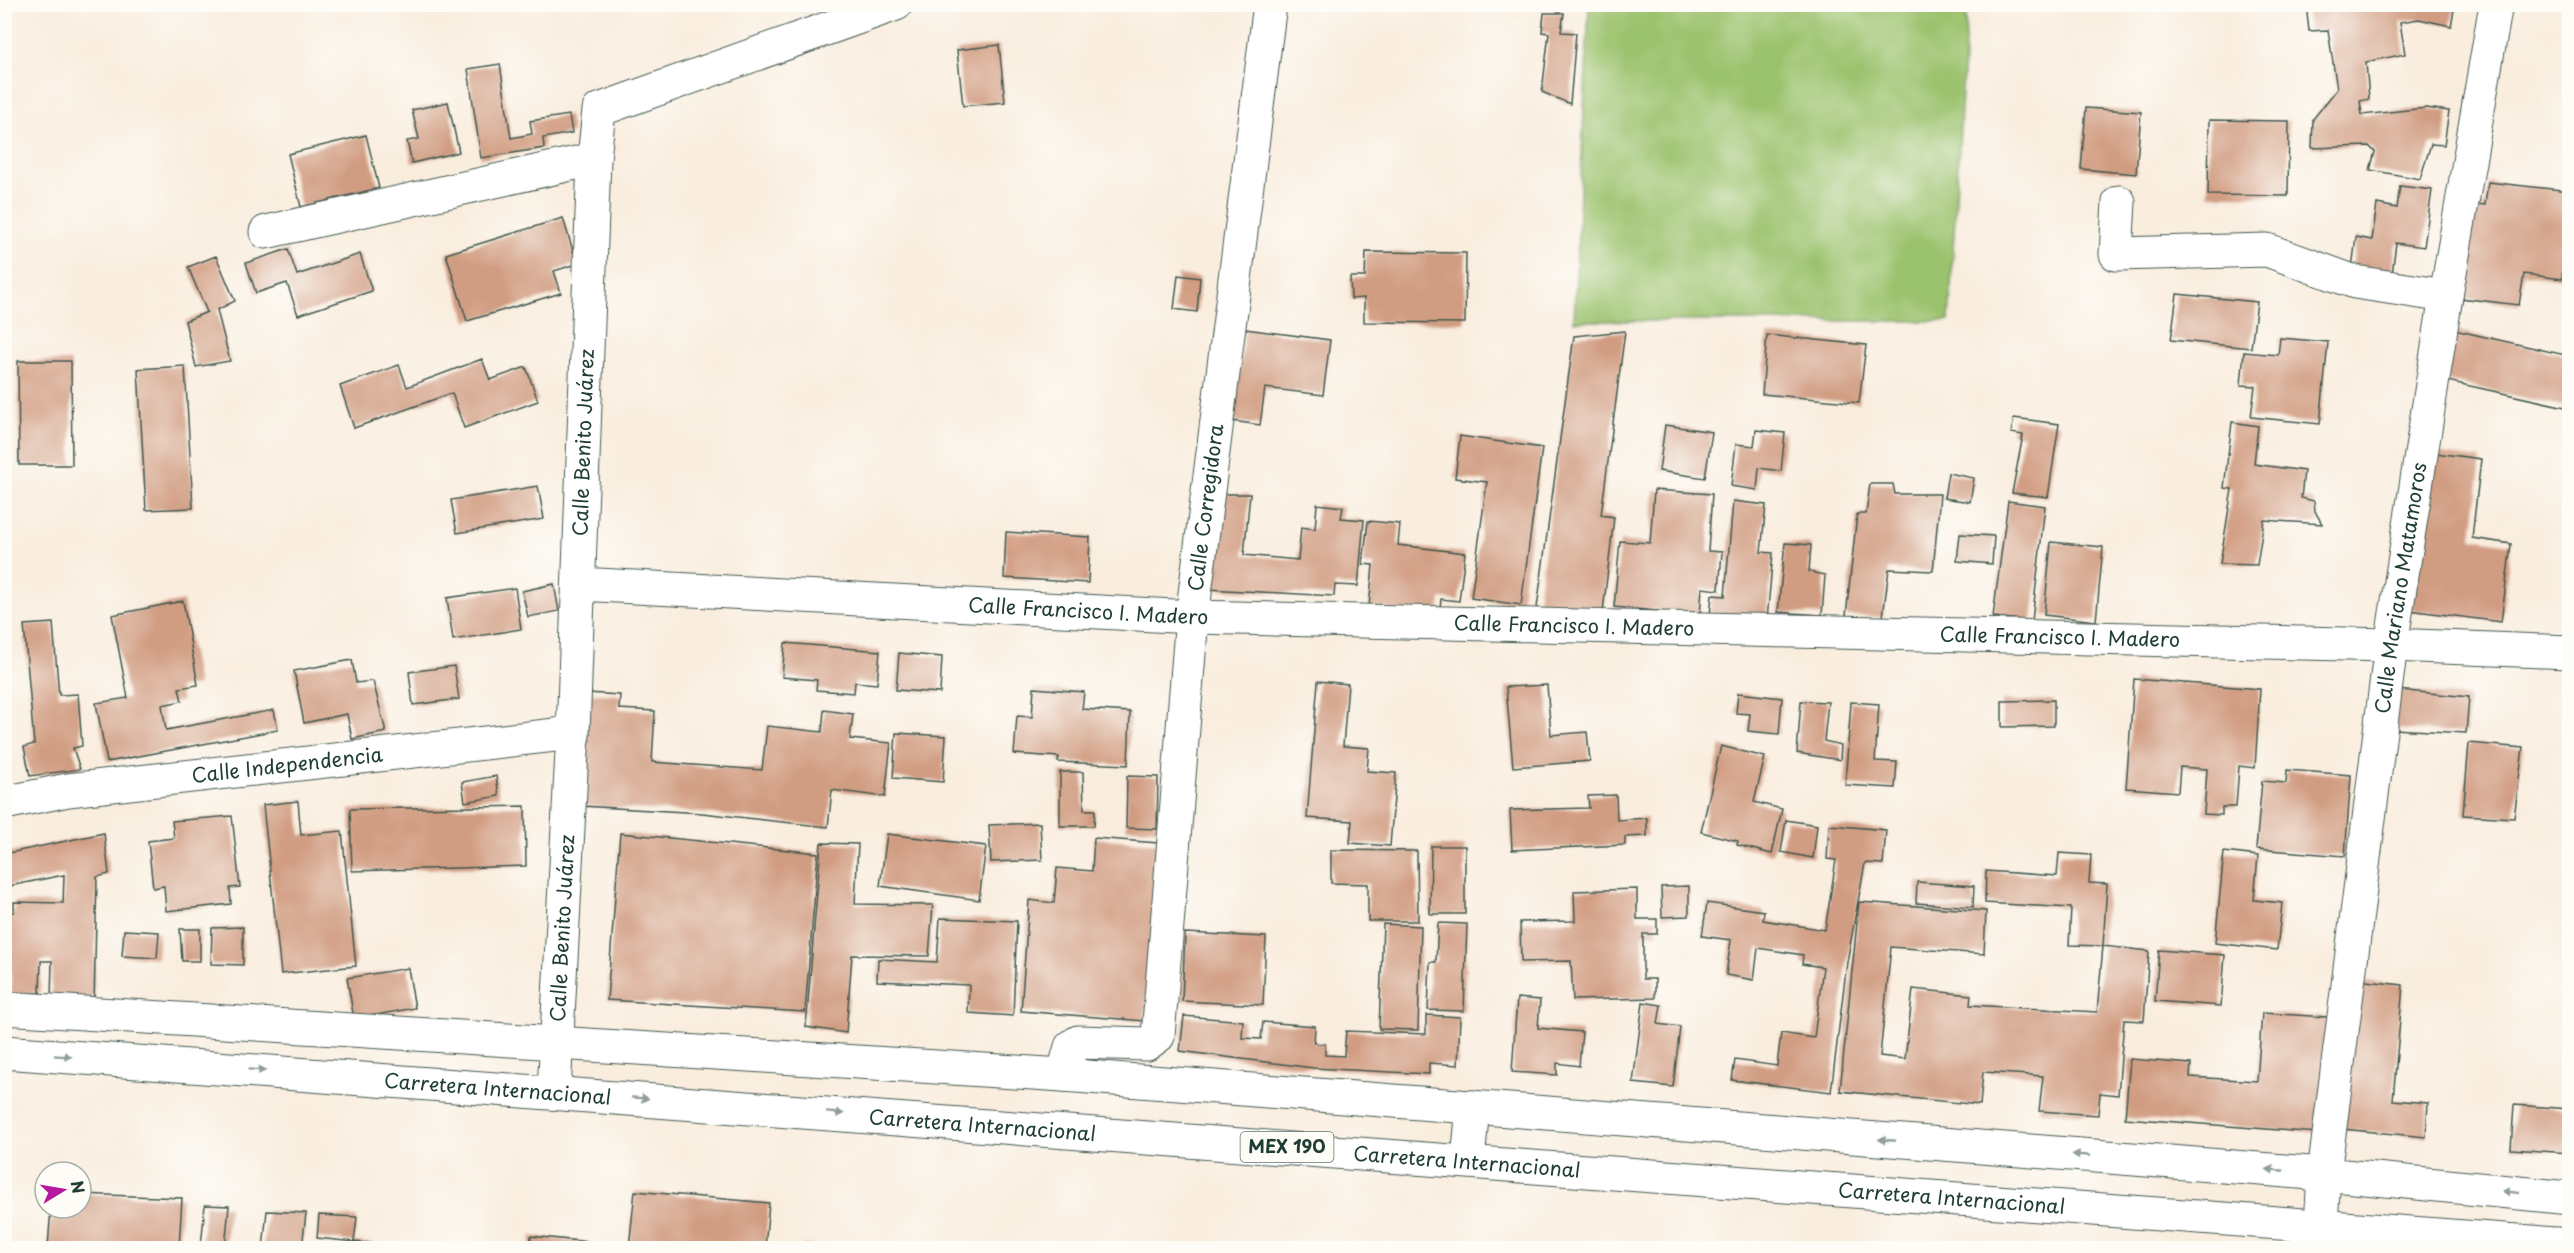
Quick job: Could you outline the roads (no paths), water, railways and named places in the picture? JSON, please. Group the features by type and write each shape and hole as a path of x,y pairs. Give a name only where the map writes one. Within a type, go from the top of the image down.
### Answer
{"street":[{"name":"Calle Benito Juárez","path":"554,1092 573,733 594,159 599,110 896,4"},
{"name":"Calle Corregidora","path":"1062,1075 1071,1047 1078,1042 1147,1044 1158,1036 1192,617 1270,4"},
{"name":"Calle Mariano Matamoros","path":"2321,1225 2324,1174 2391,645 2446,296 2496,4"},
{"path":"266,232 594,159"},
{"path":"2119,202 2116,254 2267,250 2355,282 2446,296"},
{"name":"Calle Francisco I. Madero","path":"579,584 1192,617 2391,645 2570,652"},
{"name":"Calle Independencia","path":"4,803 68,790 573,733"},
{"path":"4,1008 1062,1075 2324,1174 2570,1198"},
{"name":"Carretera Internacional","path":"4,1052 1468,1160 2570,1245"},
{"path":"907,1118 912,1066"},
{"path":"1468,1160 1473,1107"}]}
